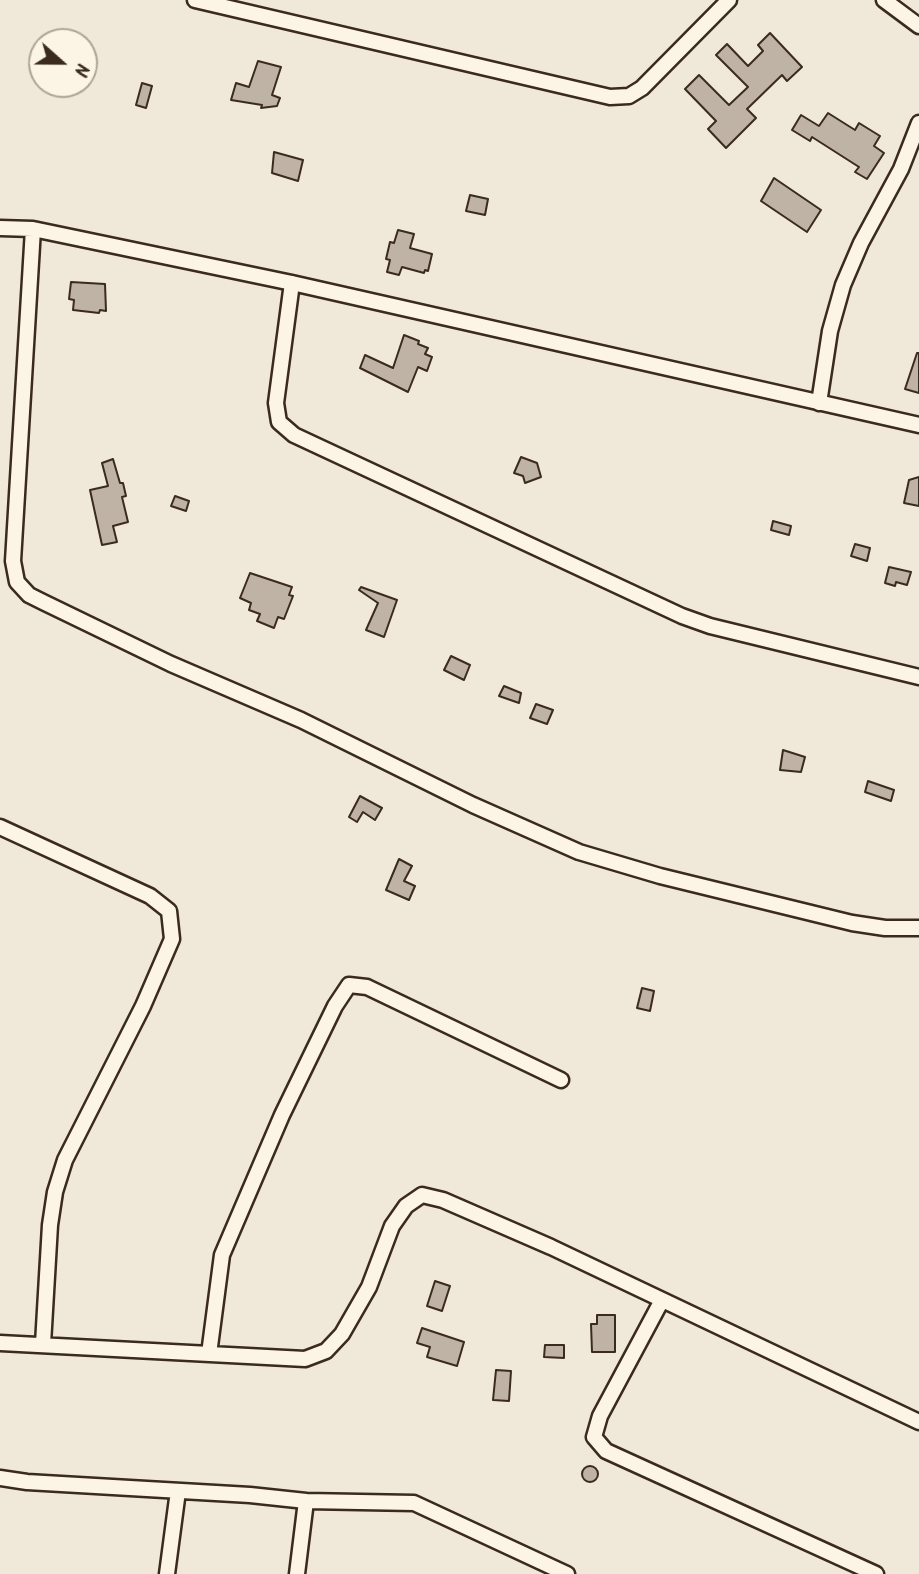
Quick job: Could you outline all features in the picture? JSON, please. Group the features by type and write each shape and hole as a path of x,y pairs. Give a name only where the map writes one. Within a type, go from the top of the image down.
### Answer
{"street":[{"path":"195,0 610,97 629,96 642,88 729,0"},
{"path":"884,0 919,26"},
{"path":"819,403 830,331 843,285 861,243 901,169 919,123"},
{"path":"0,228 33,229 292,283 919,425"},
{"path":"33,229 13,561 17,582 29,595 107,634 301,720 473,805 579,852 660,876 852,923 885,928 919,928"},
{"path":"292,283 276,403 279,422 294,435 710,626 919,677"},
{"path":"0,827 150,896 169,911 172,939 143,1006 65,1160 55,1192 50,1225 43,1344"},
{"path":"209,1354 222,1255 282,1115 335,1006 349,985 367,987 561,1080"},
{"path":"0,1343 305,1359 327,1351 342,1334 369,1287 392,1226 406,1206 422,1195 443,1200 551,1247 919,1422"},
{"path":"662,1300 600,1416 594,1437 606,1451 876,1574"},
{"path":"0,1478 306,1501 414,1503 567,1574"},
{"path":"167,1574 178,1491"},
{"path":"297,1574 306,1501"}],"building":[{"path":"770,33 802,67 787,81 782,75 747,109 756,118 726,148 708,129 716,121 685,89 699,75 729,105 748,87 716,55 727,44 748,66 763,51 758,45"},
{"path":"258,61 281,67 272,95 280,98 277,106 261,108 262,105 231,100 236,83 249,87"},
{"path":"142,83 152,86 146,108 136,105"},
{"path":"828,113 855,130 859,123 880,136 874,146 884,153 867,179 855,172 859,167 812,137 810,141 792,130 801,115 819,126"},
{"path":"274,152 303,160 298,181 272,173"},
{"path":"774,178 821,210 807,232 761,201"},
{"path":"470,195 488,199 485,215 466,211"},
{"path":"398,230 414,234 410,248 432,254 428,271 425,270 424,273 402,267 399,275 387,272 390,260 386,259 390,242 394,243"},
{"path":"71,282 105,284 106,311 100,310 99,313 73,310 74,300 69,299"},
{"path":"404,335 428,348 425,354 432,357 427,371 418,367 408,392 360,368 365,355 393,368"},
{"path":"919,353 919,393 905,389"},
{"path":"521,457 537,463 541,477 525,483 523,476 514,473"},
{"path":"113,459 120,483 123,483 126,496 122,497 128,522 113,526 117,542 102,545 90,490 108,486 102,463"},
{"path":"919,477 919,506 904,503 909,480"},
{"path":"175,496 189,501 186,511 171,506"},
{"path":"773,521 791,526 789,535 771,530"},
{"path":"855,544 870,548 867,561 851,556"},
{"path":"889,567 911,572 907,585 885,583"},
{"path":"250,573 292,587 289,595 293,596 284,619 278,617 274,628 257,621 260,614 249,610 251,603 240,598"},
{"path":"361,587 397,600 384,637 366,630 378,603 359,590"},
{"path":"451,656 470,665 464,680 444,670"},
{"path":"504,686 521,693 519,703 499,696"},
{"path":"536,704 553,710 547,724 530,718"},
{"path":"783,750 805,757 801,772 780,770"},
{"path":"868,781 894,790 891,801 865,792"},
{"path":"360,796 382,808 375,820 363,812 357,822 349,817"},
{"path":"399,859 412,866 404,881 415,886 409,900 386,890"},
{"path":"642,988 654,991 650,1011 637,1008"},
{"path":"435,1281 450,1286 442,1311 427,1306"},
{"path":"597,1315 615,1315 615,1352 592,1352 591,1324 597,1324"},
{"path":"422,1328 464,1342 457,1366 427,1357 430,1347 417,1343"},
{"path":"545,1345 564,1345 564,1358 544,1357"},
{"path":"496,1370 511,1371 509,1401 493,1400"},
{"path":"587,1466 593,1466 598,1474 596,1480 587,1482 582,1477 582,1471"}]}
